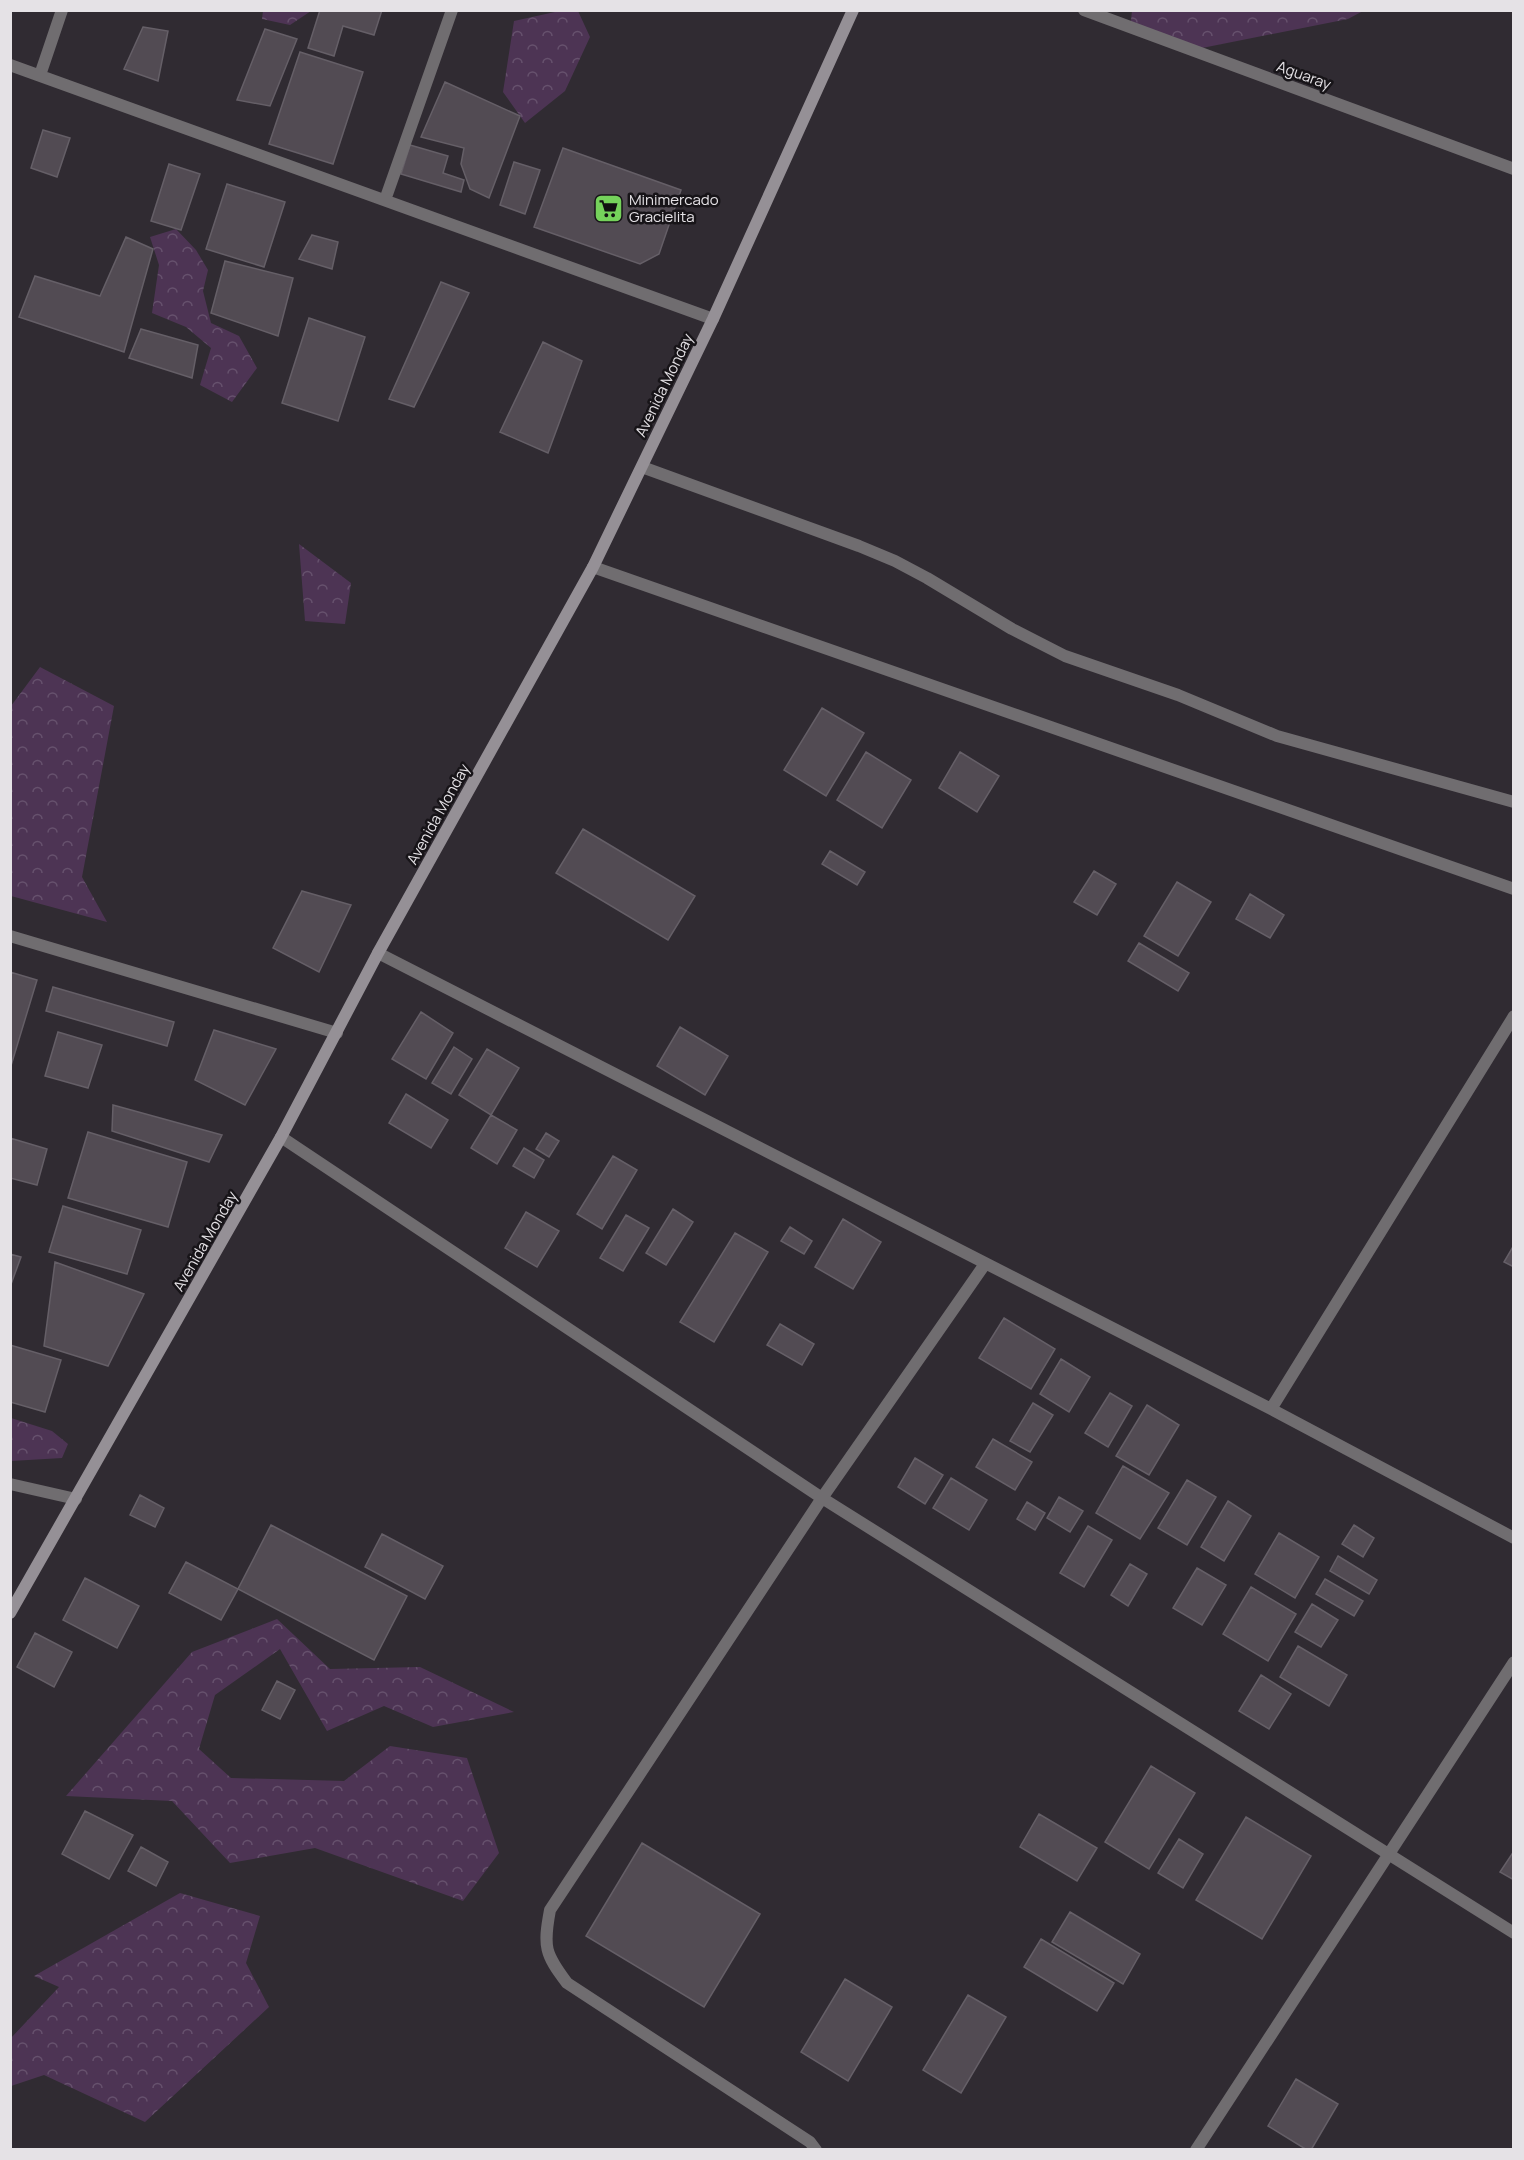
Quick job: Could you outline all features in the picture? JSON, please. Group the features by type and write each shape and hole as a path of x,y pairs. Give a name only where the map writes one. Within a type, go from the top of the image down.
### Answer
{"main road":[{"name":"Avenida Monday","path":"10,1613 281,1137 378,953 593,567 713,319 854,10"}],"street":[{"path":"40,75 62,10"},
{"path":"385,200 452,10"},
{"name":"Aguaray","path":"1084,10 1514,169"},
{"path":"10,65 713,319"},
{"path":"642,466 895,561 1012,630 1065,656 1178,695 1277,736 1514,802"},
{"path":"593,567 1514,889"},
{"path":"10,936 337,1033"},
{"path":"378,953 1271,1409 1514,1538"},
{"path":"1271,1409 1514,1016"},
{"path":"281,1137 822,1498 1514,1933"},
{"path":"816,2150 810,2142 567,1983 550,1961 546,1935 550,1910 822,1498 985,1264"},
{"path":"10,1484 76,1499"},
{"path":"1196,2150 1514,1662"}],"green space":[{"path":"263,10 311,11 290,25 262,19"},
{"path":"564,10 578,11 590,37 565,91 525,123 503,92 514,21"},
{"path":"1132,11 1363,11 1348,19 1197,49 1130,29"},
{"path":"176,229 196,250 208,270 203,291 211,323 239,336 257,368 232,402 200,385 211,348 186,327 152,313 159,265 150,237"},
{"path":"299,544 351,583 345,624 305,621"},
{"path":"40,667 114,706 82,877 107,922 11,896 11,706"},
{"path":"11,1418 52,1431 68,1444 62,1458 11,1461"},
{"path":"277,1619 330,1669 420,1667 514,1712 433,1727 384,1706 327,1731 280,1649 215,1695 199,1749 231,1778 344,1781 390,1746 467,1758 499,1853 463,1901 315,1848 230,1863 172,1801 66,1796 192,1652"},
{"path":"180,1893 260,1916 246,1963 269,2007 145,2122 44,2075 11,2086 11,2038 59,1987 34,1976"}],"building":[{"path":"320,10 382,10 374,35 343,26 334,56 308,48"},
{"path":"143,27 168,31 158,81 124,69"},
{"path":"265,29 297,39 270,106 237,100"},
{"path":"300,52 363,72 333,164 269,144"},
{"path":"445,82 520,116 489,198 470,189 461,164 464,148 421,137"},
{"path":"43,130 70,138 57,177 31,168"},
{"path":"410,145 448,156 443,173 464,180 461,192 401,174"},
{"name":"Minimercado Gracielita","path":"563,148 681,190 659,254 640,264 534,227"},
{"path":"514,162 540,170 525,214 500,205"},
{"path":"169,164 200,174 181,230 151,221"},
{"path":"227,184 285,202 264,267 206,249"},
{"path":"312,235 338,242 332,269 299,259"},
{"path":"126,237 153,249 124,352 19,317 35,276 100,296"},
{"path":"225,261 293,278 278,336 211,313"},
{"path":"441,282 469,293 414,407 389,399"},
{"path":"309,318 365,337 338,421 282,403"},
{"path":"141,329 198,345 192,378 129,358"},
{"path":"543,342 582,361 548,453 500,432"},
{"path":"822,708 864,733 826,796 784,770"},
{"path":"866,752 911,780 882,828 837,800"},
{"path":"960,752 999,776 977,812 939,788"},
{"path":"583,829 695,896 668,940 556,873"},
{"path":"830,851 865,872 857,885 822,864"},
{"path":"1094,871 1116,884 1097,915 1074,902"},
{"path":"1177,882 1211,902 1178,956 1144,936"},
{"path":"302,891 351,905 319,972 273,948"},
{"path":"1250,894 1284,915 1270,938 1236,919"},
{"path":"1139,943 1189,973 1178,991 1128,961"},
{"path":"10,972 37,980 10,1069"},
{"path":"53,987 174,1022 167,1046 46,1011"},
{"path":"421,1012 453,1033 426,1079 392,1059"},
{"path":"680,1027 728,1056 705,1095 657,1066"},
{"path":"214,1030 276,1049 245,1105 195,1080"},
{"path":"58,1032 102,1045 88,1088 45,1076"},
{"path":"454,1047 472,1059 451,1094 432,1083"},
{"path":"487,1049 519,1068 491,1115 459,1095"},
{"path":"406,1094 448,1120 431,1148 389,1123"},
{"path":"113,1105 222,1135 209,1162 112,1131"},
{"path":"491,1115 517,1130 497,1164 471,1148"},
{"path":"88,1132 187,1162 168,1227 68,1198"},
{"path":"546,1133 559,1141 549,1157 536,1149"},
{"path":"10,1138 47,1149 37,1185 10,1178"},
{"path":"524,1148 544,1160 534,1178 513,1166"},
{"path":"613,1156 637,1170 602,1229 577,1214"},
{"path":"63,1206 141,1230 127,1274 49,1252"},
{"path":"673,1209 693,1222 666,1265 646,1253"},
{"path":"526,1212 559,1231 537,1267 505,1248"},
{"path":"626,1215 649,1228 623,1271 600,1258"},
{"path":"843,1219 881,1242 853,1289 815,1267"},
{"path":"790,1227 812,1241 804,1254 781,1241"},
{"path":"735,1233 768,1252 714,1342 680,1322"},
{"path":"1514,1245 1514,1267 1504,1262"},
{"path":"10,1254 21,1257 10,1287"},
{"path":"55,1262 144,1294 108,1366 44,1346"},
{"path":"1004,1318 1055,1349 1031,1389 979,1358"},
{"path":"780,1324 814,1344 802,1365 767,1345"},
{"path":"10,1345 61,1360 45,1412 10,1402"},
{"path":"1061,1359 1090,1377 1069,1412 1040,1394"},
{"path":"1110,1393 1132,1406 1108,1447 1085,1433"},
{"path":"1033,1403 1053,1415 1030,1452 1010,1441"},
{"path":"1147,1405 1179,1425 1149,1475 1116,1456"},
{"path":"993,1439 1032,1462 1015,1490 976,1467"},
{"path":"915,1458 943,1475 925,1504 898,1487"},
{"path":"1123,1466 1169,1493 1140,1539 1096,1513"},
{"path":"951,1478 987,1500 969,1530 933,1508"},
{"path":"1187,1480 1216,1497 1187,1545 1158,1528"},
{"path":"140,1495 164,1508 155,1527 130,1515"},
{"path":"1059,1497 1083,1511 1070,1532 1047,1518"},
{"path":"1228,1501 1251,1516 1224,1561 1201,1547"},
{"path":"1027,1502 1045,1513 1035,1530 1017,1519"},
{"path":"271,1525 407,1596 374,1660 238,1589"},
{"path":"1354,1525 1374,1538 1363,1557 1342,1544"},
{"path":"1088,1526 1112,1540 1084,1587 1060,1573"},
{"path":"1279,1533 1319,1557 1295,1598 1255,1574"},
{"path":"382,1534 443,1566 425,1599 365,1567"},
{"path":"1338,1556 1377,1580 1369,1594 1330,1571"},
{"path":"186,1562 238,1589 221,1620 169,1593"},
{"path":"1130,1564 1147,1574 1128,1606 1111,1595"},
{"path":"1197,1568 1226,1585 1202,1625 1173,1608"},
{"path":"85,1578 139,1606 117,1648 63,1620"},
{"path":"1325,1579 1363,1601 1354,1616 1316,1594"},
{"path":"1251,1587 1296,1614 1268,1661 1223,1634"},
{"path":"1312,1604 1338,1620 1321,1647 1295,1632"},
{"path":"35,1633 72,1652 54,1687 17,1667"},
{"path":"1298,1646 1347,1675 1329,1706 1280,1677"},
{"path":"1261,1675 1291,1694 1269,1729 1239,1711"},
{"path":"277,1681 295,1690 280,1719 262,1710"},
{"path":"1151,1766 1195,1793 1149,1869 1105,1842"},
{"path":"85,1811 133,1835 109,1879 62,1854"},
{"path":"1039,1814 1097,1848 1077,1881 1020,1847"},
{"path":"1246,1817 1311,1856 1262,1939 1196,1900"},
{"path":"1179,1839 1203,1854 1183,1888 1158,1873"},
{"path":"642,1843 760,1914 704,2007 586,1936"},
{"path":"141,1847 168,1862 156,1886 128,1871"},
{"path":"1514,1851 1514,1880 1500,1872"},
{"path":"1070,1912 1140,1954 1123,1984 1052,1942"},
{"path":"1041,1939 1114,1983 1097,2011 1024,1967"},
{"path":"845,1979 892,2007 848,2081 801,2052"},
{"path":"968,1995 1006,2017 961,2093 923,2070"},
{"path":"1296,2079 1338,2104 1311,2150 1307,2150 1268,2126"}],"place":[{"name":"Minimercado Gracielita","path":"608,208"}]}
